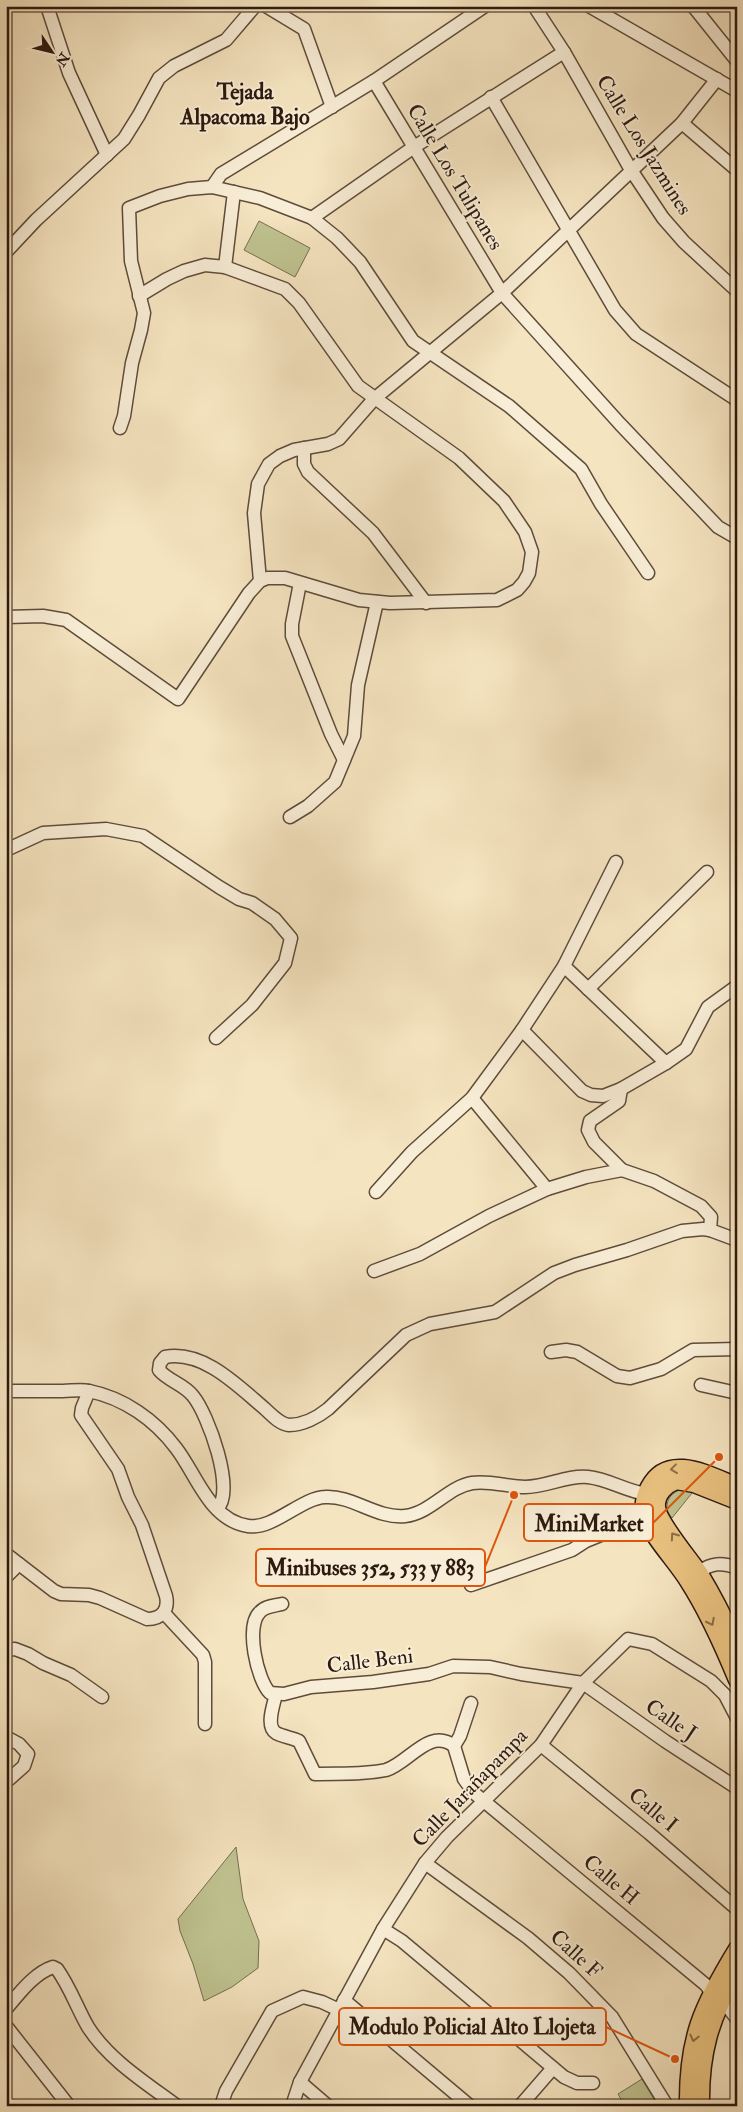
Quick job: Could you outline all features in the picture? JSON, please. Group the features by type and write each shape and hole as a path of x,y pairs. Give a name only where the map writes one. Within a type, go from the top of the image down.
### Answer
{"main road":[{"path":"736,1674 693,1576 659,1515 652,1495 654,1479 665,1470 677,1467 698,1470 737,1486"},
{"path":"737,1501 682,1481 676,1481 644,1502 645,1517 693,1576 728,1624 737,1646"},
{"path":"688,2106 688,2068 696,2028 716,1995 737,1949"},
{"path":"701,2106 700,2081 716,1995 737,1974"}],"street":[{"path":"47,6 68,73 107,155"},
{"path":"6,252 36,220 124,139 159,78 174,66 226,40 255,6"},
{"path":"266,6 304,29 332,107"},
{"path":"212,187 221,174 374,81 485,6"},
{"name":"Calle Los Jazmines","path":"534,6 564,52 631,170 662,218 684,242 737,291"},
{"path":"589,6 737,91"},
{"path":"693,6 737,61"},
{"path":"312,218 414,147 564,52"},
{"path":"260,581 254,513 258,484 269,464 280,456 304,448 328,444 339,439 374,399 502,293 682,124 717,79"},
{"name":"Calle Los Tulipanes","path":"374,81 502,293 620,424 718,527 737,538"},
{"path":"491,98 615,310 636,334 737,400"},
{"path":"682,124 737,170"},
{"path":"120,428 144,313 131,262 129,208 160,196 188,189 212,187 260,198 312,218 337,238 360,262 413,341 509,406 581,470 601,504 648,573"},
{"path":"225,267 234,192"},
{"path":"6,617 43,616 66,620 178,699 249,593 260,581 268,578 285,578 359,600 426,603 497,600 516,590 529,573 532,552 525,532 504,500 459,458 358,386 299,304 285,289 225,267 205,265 184,271 139,296"},
{"path":"304,448 304,464 308,472 373,533 426,603"},
{"path":"300,583 292,624 292,636 331,734 344,760"},
{"path":"290,817 308,806 335,782 354,736 358,684 377,602"},
{"path":"6,850 42,833 106,829 143,836 219,887 239,899 252,903 275,919 291,938 285,963 252,1005 216,1038"},
{"path":"376,1192 412,1152 472,1098 522,1030 564,966 616,862"},
{"path":"588,989 707,872"},
{"path":"564,966 666,1063"},
{"path":"522,1030 582,1091 591,1095 603,1096 621,1089 686,1049 708,1007 737,986"},
{"path":"621,1089 619,1101 590,1121 588,1130 594,1142 622,1170 654,1182 701,1206 711,1217 710,1230"},
{"path":"472,1098 548,1189"},
{"path":"374,1271 420,1254 489,1216 548,1189 586,1177 622,1170"},
{"path":"217,1509 222,1502 224,1490 222,1471 208,1423 193,1396 159,1370 160,1363 165,1357 178,1355 202,1362 238,1386 277,1420 289,1425 295,1424 316,1418 328,1409 406,1335 430,1324 495,1312 509,1305 554,1273 682,1231 703,1228 737,1240"},
{"path":"551,1352 566,1350 576,1352 617,1376 630,1378 661,1369 693,1350 737,1349"},
{"path":"701,1385 737,1393"},
{"path":"6,1391 89,1391 130,1407 145,1416 177,1448 206,1497 217,1509 226,1517 250,1526 266,1522 324,1497 336,1498 395,1516 406,1516 418,1512 458,1488 470,1483 479,1482 525,1487 569,1477 589,1477 652,1495"},
{"path":"6,1554 54,1591 61,1594 89,1595 147,1619 154,1619 164,1614 168,1605 166,1596 142,1526 128,1497 118,1469 81,1415 89,1391"},
{"path":"471,1585 572,1550 586,1541 645,1517"},
{"path":"6,1577 19,1564"},
{"path":"693,1576 713,1564 728,1564 737,1568"},
{"path":"282,1604 265,1608 259,1613 254,1622 258,1671 270,1694 276,1694 271,1718 272,1728 276,1733 299,1740 315,1774 387,1769 424,1745 438,1740 445,1741 454,1746 460,1736 471,1704"},
{"path":"164,1614 203,1655 205,1662 205,1724"},
{"name":"Calle Jarañapampa","path":"292,2106 300,2082 383,1928 425,1863 483,1800 541,1745 583,1683 628,1639 652,1644 711,1681 722,1690 737,1718"},
{"path":"6,1650 15,1649 28,1654 43,1664 71,1675 102,1697"},
{"name":"Calle Beni","path":"276,1694 284,1694 312,1687 373,1682 420,1675 452,1666 490,1667 521,1674 583,1683"},
{"name":"Calle J","path":"583,1683 737,1788"},
{"path":"6,1737 19,1744 28,1754 24,1766 6,1782"},
{"name":"Calle I","path":"541,1745 650,1833 737,1909"},
{"name":"Calle H","path":"454,1746 464,1779 474,1793 706,1985 737,2019"},
{"name":"Calle F","path":"425,1863 528,1938 569,1972 612,2017 668,2106"},
{"path":"383,1928 402,1941 564,2077 577,2083 593,2083"},
{"path":"6,2009 33,1980 47,1969 53,1967 57,1969 89,2028 99,2041 130,2071 177,2106"},
{"path":"221,2106 226,2091 272,2011 302,1998 342,2005 470,2106"},
{"path":"6,2026 69,2106"},
{"path":"520,2106 552,2068"},
{"path":"300,2082 328,2106"}],"green space":[{"path":"259,221 310,248 295,277 244,250"},
{"path":"682,1489 692,1493 672,1518 667,1511 668,1500 675,1492"},
{"path":"236,1847 243,1899 259,1941 258,1968 232,1987 204,2001 193,1964 180,1931 178,1919"},
{"path":"642,2079 658,2106 625,2106 618,2094"}],"place":[{"name":"MiniMarket","path":"719,1457"},
{"name":"Minibuses 352, 533 y 883","path":"514,1495"},
{"name":"Modulo Policial Alto Llojeta","path":"675,2059"}],"district":[{"name":"Tejada Alpacoma Bajo","path":"245,104"}]}
